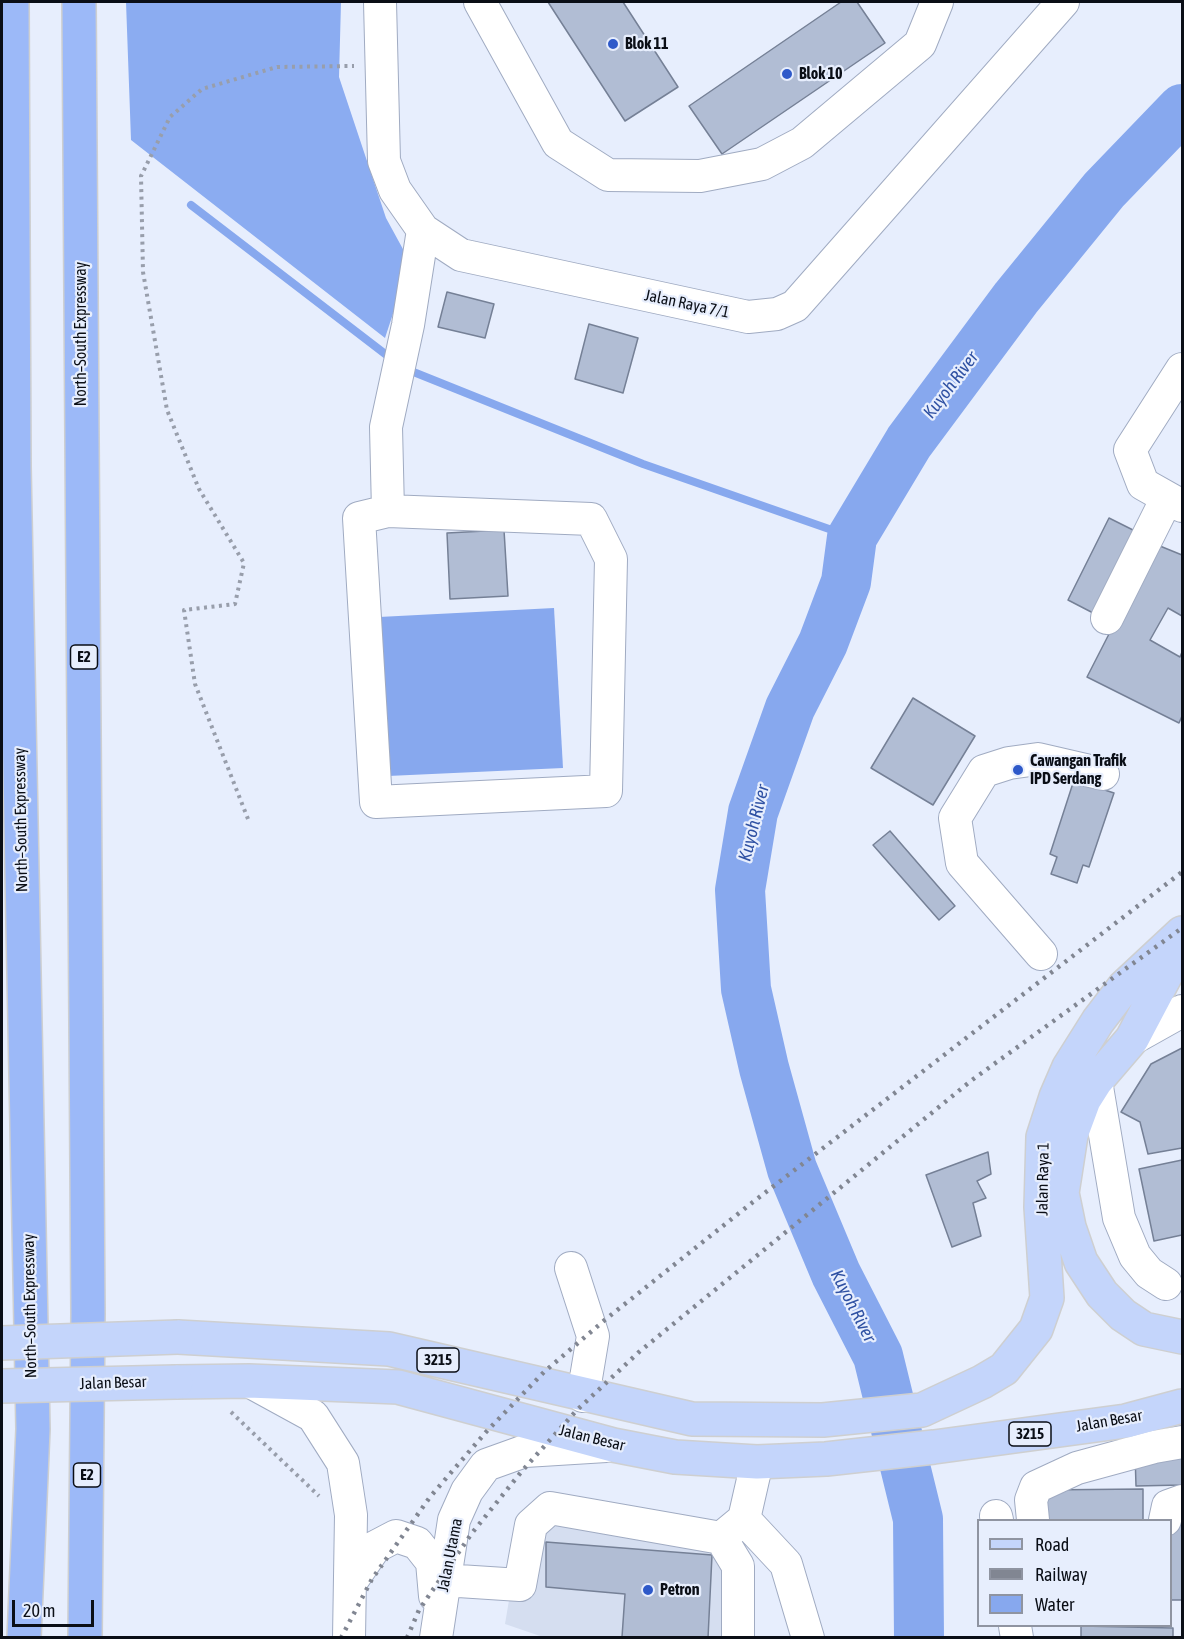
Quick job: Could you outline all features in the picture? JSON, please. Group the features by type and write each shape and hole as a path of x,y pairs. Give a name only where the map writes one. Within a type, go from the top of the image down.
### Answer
{"highway":[{"name":"North–South Expressway","path":"12,2 14,466 33,1429 24,1638"},
{"name":"North–South Expressway","path":"79,2 88,1313 85,1638"}],"main road":[{"name":"Jalan Raya 1","path":"584,1396 692,1419 823,1420 922,1410 982,1383 1004,1369 1036,1329 1047,1298 1041,1207 1043,1137 1056,1097 1069,1066 1098,1020 1124,987 1182,933"},
{"name":"Jalan Raya 1","path":"1182,943 1132,1039 1096,1081 1084,1100 1071,1135 1062,1192 1069,1227 1081,1262 1102,1293 1123,1315 1144,1329 1182,1337"},
{"name":"3215","path":"2,1343 178,1337 389,1349 584,1396"},
{"name":"Jalan Besar","path":"2,1386 249,1381 398,1387 613,1445 675,1457 757,1462 826,1459 934,1447 1126,1420 1182,1406"}],"street":[{"name":"Jalan Raya 7/1","path":"380,2 384,160 395,190 423,230 461,255 748,317 777,314 795,306 817,284 1062,2"},
{"path":"480,2 558,142 608,176 700,176 762,164 802,143 920,44 937,2"},
{"path":"388,511 386,427 408,325 423,230"},
{"path":"1107,618 1175,502 1143,484 1130,450 1182,369"},
{"path":"2,414 14,466"},
{"path":"388,511 591,519 610,559 606,791 376,802 359,518 388,511"},
{"path":"1041,954 962,863 955,818 984,771 1008,763 1038,759 1103,774"},
{"path":"1132,1039 1182,1011"},
{"path":"1096,1081 1119,1218 1135,1256 1149,1274 1166,1284"},
{"path":"571,1268 593,1336 584,1396"},
{"path":"249,1381 313,1416 343,1463 351,1515 349,1638"},
{"path":"1033,1519 1031,1500 1036,1487 1077,1468 1154,1447 1182,1442"},
{"name":"Jalan Utama","path":"437,1631 454,1520 467,1491 486,1465 525,1451 613,1445"},
{"path":"738,1638 738,1566 733,1529 757,1462"},
{"path":"1165,1519 1168,1506 1182,1501"},
{"path":"443,1580 520,1585 531,1525 550,1508 733,1529 786,1563 808,1638"},
{"path":"351,1582 375,1547 396,1536 417,1543 432,1562 437,1631"}],"path":[{"path":"248,819 195,684 184,610 235,604 244,563 199,489 167,410 144,272 141,176 170,117 201,89 278,67 382,65"},
{"path":"191,1381 231,1412 315,1494 351,1515"}],"shaded area":[{"path":"126,2 341,2 339,77 386,218 410,262 385,338 131,140"},
{"path":"523,1517 724,1528 750,1637 543,1637 505,1624"}],"water":[{"path":"554,608 563,768 388,776 379,617"}],"building":[{"name":"Blok 11","path":"548,2 623,2 678,87 625,121"},
{"name":"Blok 10","path":"841,2 857,2 885,43 722,154 689,106"},
{"path":"447,292 494,304 485,338 438,327"},
{"path":"589,324 638,338 623,393 575,379"},
{"path":"1109,518 1137,532 1097,615 1068,600"},
{"path":"504,530 508,596 450,599 447,533"},
{"path":"1155,544 1182,555 1182,616 1168,608 1150,640 1180,657 1182,652 1182,716 1179,723 1087,677"},
{"path":"913,698 975,736 933,805 871,768"},
{"path":"1074,780 1114,793 1089,867 1083,865 1077,883 1051,874 1057,857 1050,854"},
{"path":"890,831 955,906 939,920 873,845"},
{"path":"1182,1048 1182,1148 1148,1154 1140,1122 1121,1112 1151,1064"},
{"path":"988,1152 991,1174 977,1181 986,1198 973,1203 981,1236 952,1247 926,1175"},
{"path":"1182,1160 1182,1235 1154,1241 1139,1169"},
{"path":"1182,1452 1182,1485 1136,1486 1135,1453"},
{"path":"1143,1489 1143,1519 1040,1519 1039,1490"},
{"path":"1182,1520 1182,1600 1172,1600 1172,1521"},
{"name":"Petron","path":"546,1542 712,1555 708,1638 622,1637 625,1594 546,1587"},
{"path":"1081,1627 1173,1628 1173,1638 1081,1638"}],"waterway":[{"name":"Kuyoh River","path":"919,1638 918,1519 878,1356 836,1274 792,1169 764,1068 746,989 740,890 753,812 790,708 823,643 846,582 852,537 909,442 1016,298 1104,190 1182,109"},
{"path":"191,205 393,360"},
{"path":"406,369 643,464 852,537"}],"railway":[{"path":"341,1638 372,1579 430,1497 486,1432 544,1372 606,1319 753,1202 1182,872"},
{"path":"407,1638 419,1610 472,1533 522,1471 576,1411 639,1352 972,1080 1182,928"}],"place":[{"name":"Blok 11","path":"613,44"},
{"name":"Blok 10","path":"787,74"},
{"name":"Cawangan Trafik IPD Serdang","path":"1018,770"},
{"name":"Petron","path":"648,1590"}]}
